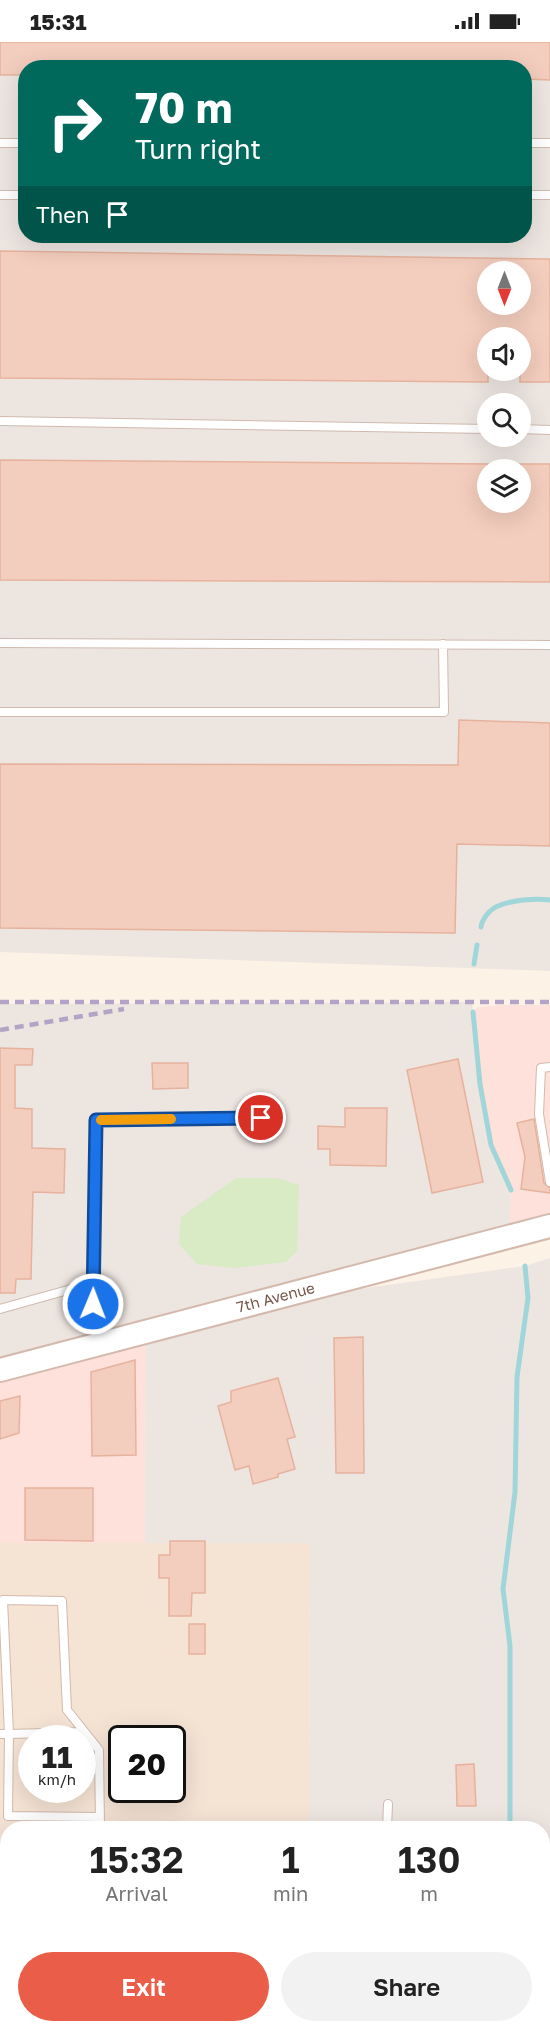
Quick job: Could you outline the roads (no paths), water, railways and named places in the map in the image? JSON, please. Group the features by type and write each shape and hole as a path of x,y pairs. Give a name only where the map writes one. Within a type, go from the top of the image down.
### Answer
{"street":[{"name":"7th Avenue","path":"0,1370 550,1226"}],"lane":[{"path":"0,143 18,143"},
{"path":"532,143 550,143"},
{"path":"0,195 18,195"},
{"path":"532,195 550,195"},
{"path":"0,421 477,429"},
{"path":"531,429 550,430"},
{"path":"0,643 550,645"},
{"path":"0,712 444,712 443,645"},
{"path":"550,1067 541,1068 538,1114 550,1182"},
{"path":"99,1344 93,1304 96,1120 261,1118"},
{"path":"0,1309 93,1283"},
{"path":"79,1725 67,1710 62,1601 3,1600 4,1734 8,1816 99,1817"},
{"path":"96,1746 99,1750 99,1821"},
{"path":"387,1821 388,1804"}],"waterway":[{"path":"481,927 487,915 498,906 524,900 550,900"},
{"path":"474,964 477,945"},
{"path":"473,1012 480,1084 491,1145 511,1190"},
{"path":"510,1821 510,1646 503,1589 515,1492 517,1377 528,1298 525,1266"}],"railway":[{"path":"0,1002 550,1002"},
{"path":"0,1030 124,1009"}]}
